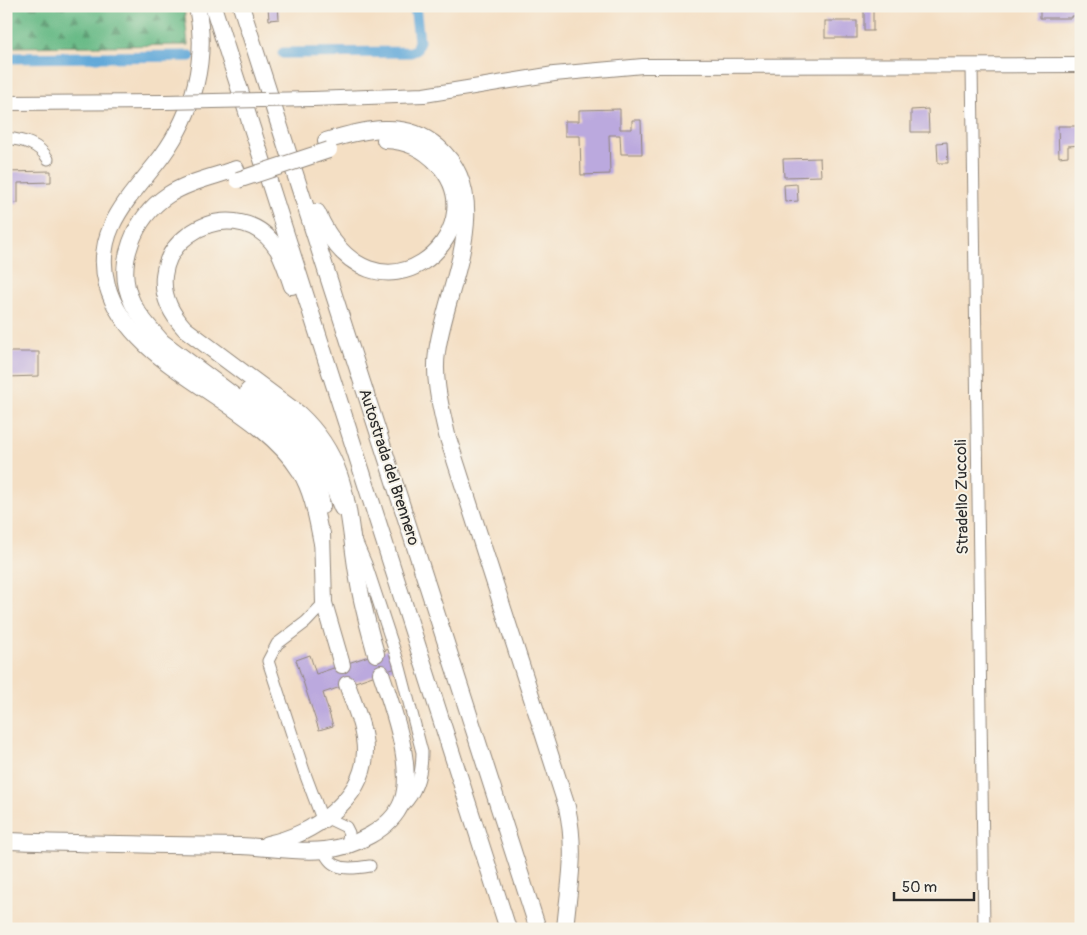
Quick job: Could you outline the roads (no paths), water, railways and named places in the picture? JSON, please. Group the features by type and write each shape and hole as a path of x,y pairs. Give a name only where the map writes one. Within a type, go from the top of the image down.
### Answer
{"highway":[{"path":"197,6 201,25 202,45 198,77 192,99 183,120 162,154 120,207 104,253 106,283 118,313 149,347 249,421 293,461 301,472 315,509 322,543"},
{"name":"Autostrada del Brennero","path":"213,6 508,929"},
{"name":"Autostrada del Brennero","path":"241,6 538,929"},
{"path":"278,122 323,228 333,243 348,258 371,271 386,273 404,272 432,257 454,226 454,196 446,172 426,151 402,141 377,139 328,146"},
{"path":"342,666 324,603 322,503 317,480 303,452 292,440 254,409 162,342 145,322 132,301 126,276 127,256 134,232 149,210 180,188 237,175 328,146 368,130 385,128 416,133 432,141 457,168 464,185 467,202 465,232 436,353 438,394 447,435 567,806 573,844 572,883 565,929"},
{"path":"237,175 182,199 160,214 152,223 137,256 137,277 141,298 160,326 287,420 309,442 320,461 351,531"},
{"path":"374,508 301,314 287,270 277,249 265,236 250,227 229,221 210,224 190,234 176,247 164,272 165,295 174,318 185,329 314,427 334,458 341,475 358,579 376,654"},
{"path":"6,841 253,846 324,850 347,845 378,830 391,818 402,802 406,782 398,725 381,673"},
{"path":"253,846 288,839 311,828 343,801 354,788 364,764 364,737 347,684"},
{"path":"6,845 49,843"}],"main road":[{"path":"6,103 165,102 424,95 554,74 642,66 1081,65"}],"street":[{"name":"Stradello Zuccoli","path":"972,66 984,929"},
{"path":"6,138 22,140 42,150 48,160"},
{"path":"351,531 366,564 399,664 422,752 422,766 418,783 408,800 391,818"},
{"path":"324,603 306,622 277,644 268,661 304,771 324,818 346,827 348,833 347,845"},
{"path":"324,850 327,859 334,866 353,869 370,866"}],"waterway":[{"path":"283,53 411,52 416,50 419,41 415,6"},
{"path":"6,58 190,56"}]}
